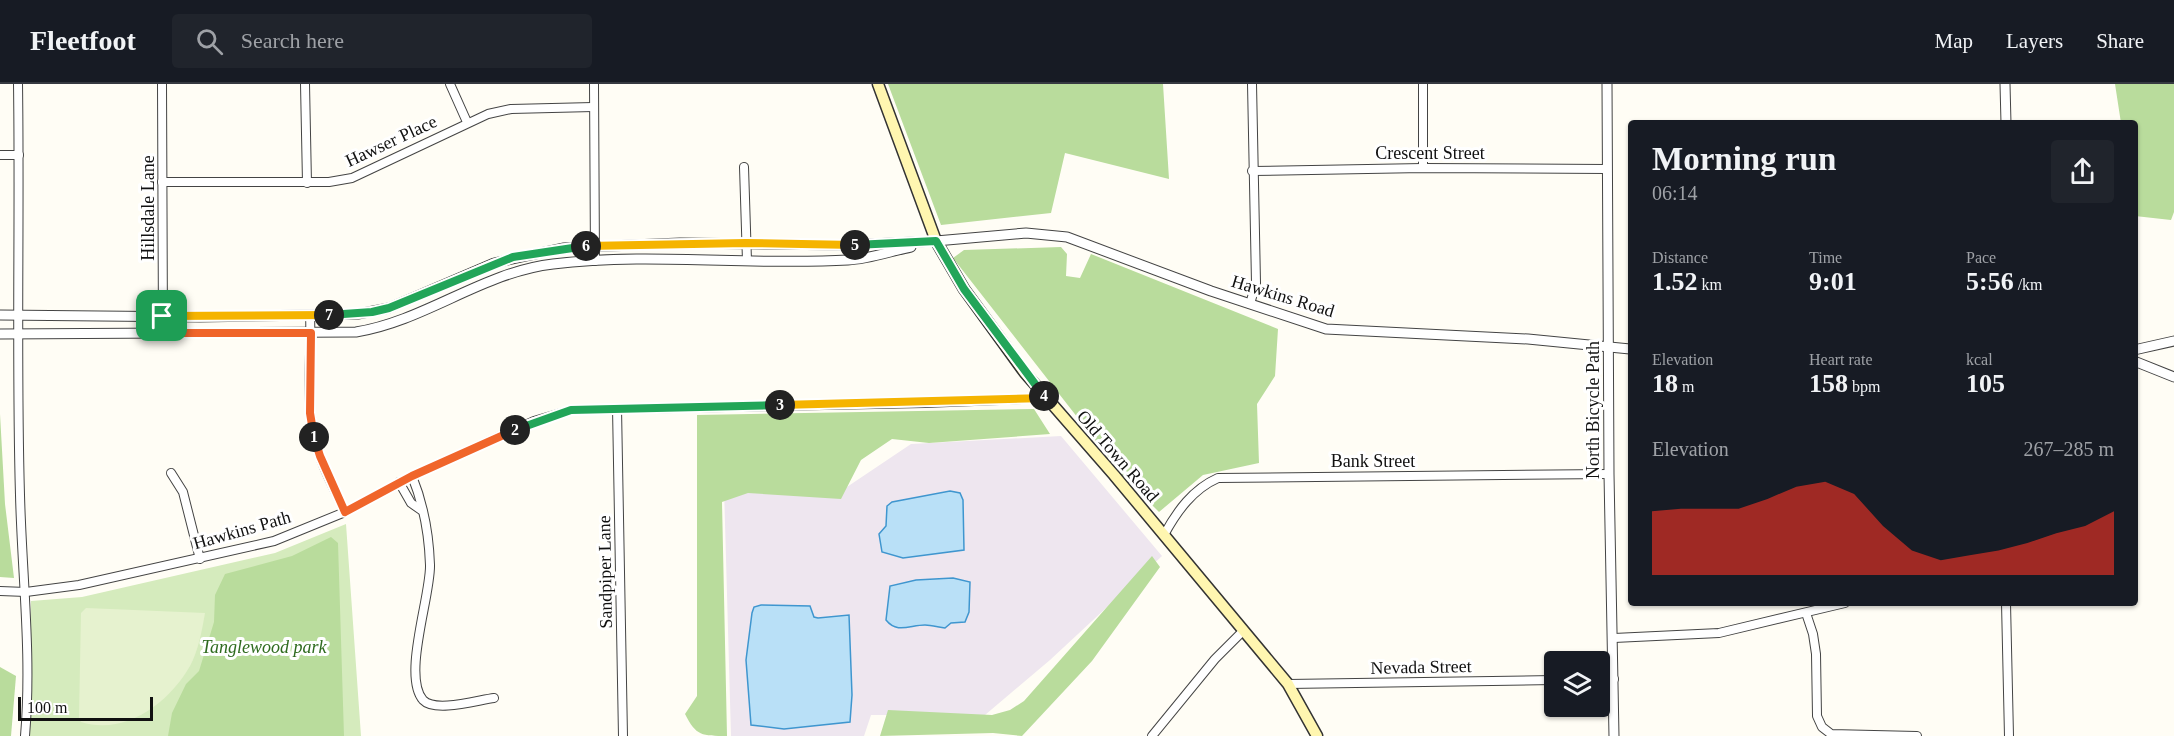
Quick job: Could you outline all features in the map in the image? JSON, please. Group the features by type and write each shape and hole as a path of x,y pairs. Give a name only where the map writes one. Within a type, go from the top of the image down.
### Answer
{"main road":[{"name":"Old Town Road","path":"878,84 936,241 964,289 1046,398 1288,684 1317,736"}],"street":[{"path":"18,84 20,496 29,690 25,736"},
{"name":"Hillsdale Lane","path":"162,84 163,333"},
{"path":"305,84 307,183"},
{"path":"450,84 467,122"},
{"path":"594,84 594,245 596,261"},
{"path":"1250,304 1256,283 1252,84"},
{"path":"1423,84 1423,168"},
{"name":"North Bicycle Path","path":"1608,84 1609,474 1614,638 1614,736"},
{"path":"2005,84 2006,120"},
{"name":"Hawser Place","path":"162,182 307,183 352,177 467,122 511,109 593,107"},
{"path":"0,155 19,155"},
{"path":"744,166 747,261"},
{"name":"Crescent Street","path":"1252,171 1423,168 1607,169"},
{"name":"Hawkins Road","path":"936,241 1026,233 1067,237 1250,304 1326,329 1528,339 1628,349"},
{"path":"0,315 310,315 381,310 513,257 546,250 594,245 746,243 850,245 936,241"},
{"path":"0,334 311,333 372,329 416,315 489,282 550,264 596,261 851,261 936,241"},
{"path":"310,315 310,413 314,438 323,466 345,512"},
{"path":"2138,349 2174,341"},
{"path":"2138,363 2174,377"},
{"name":"Hawkins Path","path":"0,591 26,592 79,585 274,541 345,512 399,482 534,421 571,410 924,403 1046,398"},
{"name":"Sandpiper Lane","path":"617,408 623,736"},
{"path":"171,473 183,492 200,559"},
{"name":"Bank Street","path":"1164,535 1189,498 1203,484 1218,478 1609,474"},
{"path":"412,476 421,498 421,510 429,540 430,567 417,645 417,687 423,700 446,706 494,698"},
{"path":"399,482 411,503 421,510"},
{"path":"1614,638 1719,633 1833,606"},
{"path":"2006,606 2009,736"},
{"path":"1806,613 1813,634 1817,716 1822,727 1839,735 1917,736"},
{"path":"1158,734 1215,659 1243,631"},
{"path":"1610,679 1614,679"},
{"name":"Nevada Street","path":"1288,684 1544,680"}],"shaded area":[{"path":"1061,436 1162,556 1050,660 985,715 871,715 864,736 731,736 724,488 835,495 911,444"}],"green space":[{"path":"888,84 1163,84 1169,179 1065,153 1051,213 941,225"},
{"path":"2115,84 2174,84 2174,212 2171,220 2138,216 2138,120 2121,120"},
{"path":"1061,247 1067,254 1066,276 1080,278 1091,254 1278,329 1275,376 1257,404 1259,463 1203,475 1159,512 1124,477 953,258 964,250"},
{"path":"1034,409 1050,434 929,443 892,439 861,460 841,499 748,493 722,502 727,736 706,735 693,727 685,714 697,696 697,415"},
{"path":"0,414 5,504 14,578 0,577"},
{"name":"Tanglewood park","path":"346,524 361,736 29,736 31,601 82,597 275,553"},
{"path":"331,537 338,543 344,736 168,736 172,713 186,684 199,671 214,622 215,595 225,574 292,556"},
{"path":"1152,556 1160,567 1092,661 1022,736 993,733 880,736 888,710 992,715 1010,710 1024,701"},
{"path":"86,608 205,613 201,634 190,666 181,680 158,704 129,720 114,724 97,725 81,722 79,718 81,613"},
{"path":"0,667 16,676 11,736 0,736"}],"water":[{"path":"950,491 960,493 963,500 964,550 903,558 882,552 879,534 886,526 887,506 892,502"},
{"path":"953,578 970,582 969,612 965,622 951,623 945,628 925,625 899,628 886,620 890,586 916,580"},
{"path":"761,605 810,606 814,617 818,618 849,615 852,695 850,722 784,729 751,725 746,660 752,613 754,607"}],"route":[{"path":"936,241 964,289 1046,398 924,403 571,410 534,421 412,476 345,512 327,475 314,438 310,413 311,333 163,333 162,316 337,315 372,312 415,298 513,257 583,246 680,243 850,245 936,241"}]}
